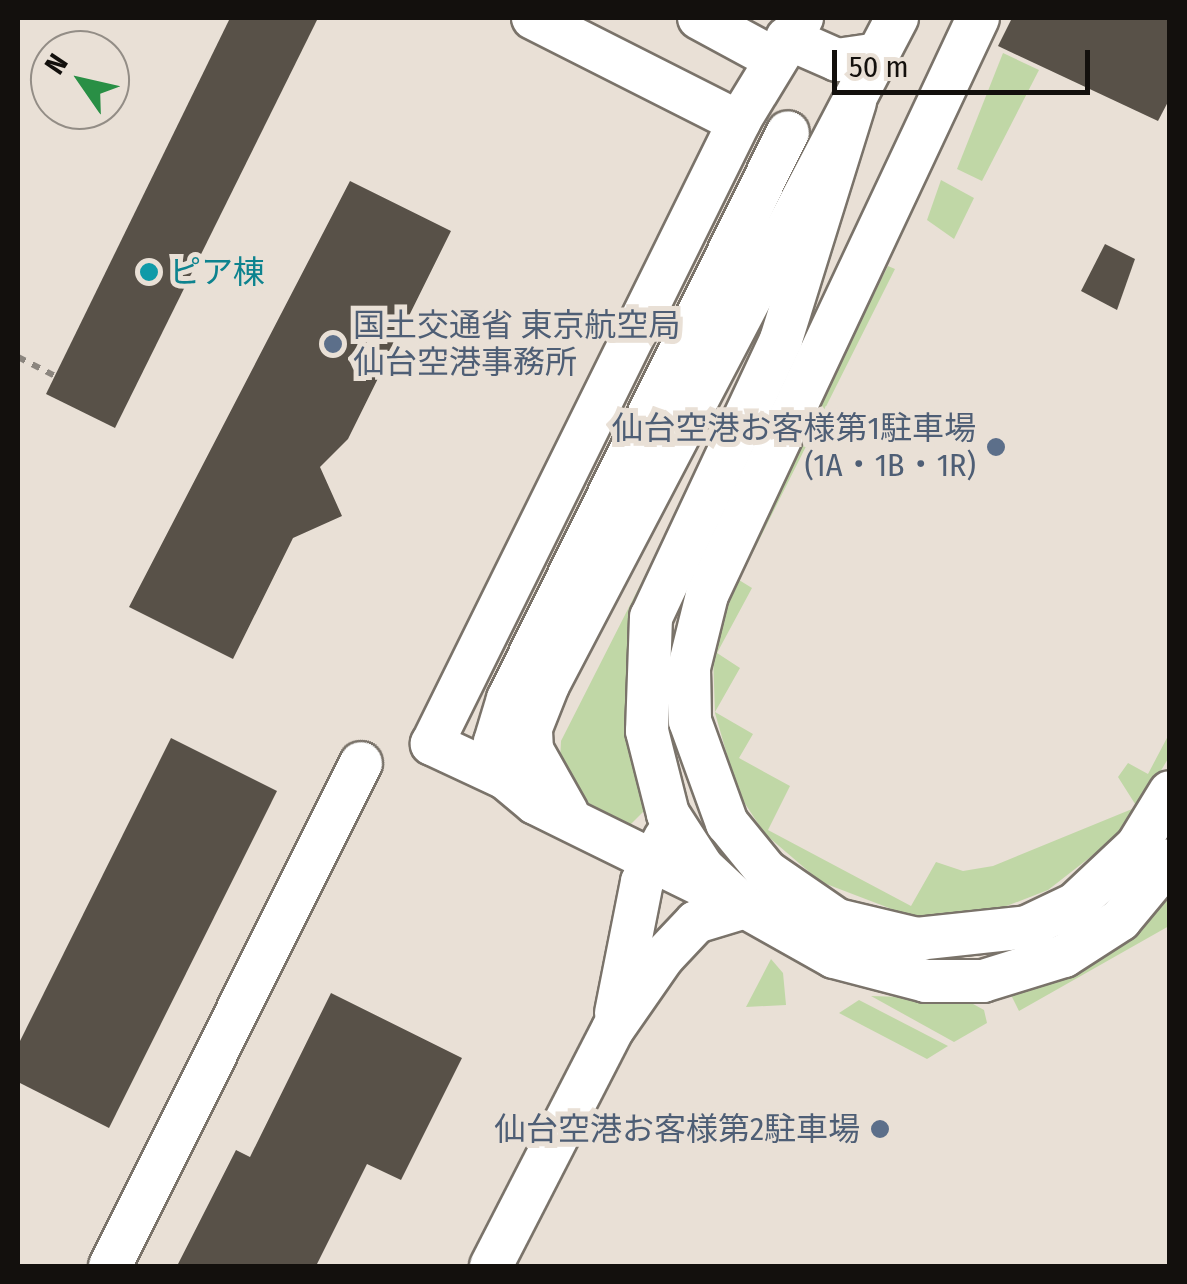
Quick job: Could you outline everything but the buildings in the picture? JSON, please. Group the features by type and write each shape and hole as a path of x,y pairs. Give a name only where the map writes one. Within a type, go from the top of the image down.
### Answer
{"street":[{"path":"533,18 742,117 788,132 847,116"},
{"path":"978,18 706,595 689,668 690,721 704,771 726,823 766,871 812,907 864,930 972,938 1028,926 1075,904 1137,846 1170,792"},
{"path":"716,22 787,38 837,60 888,36"},
{"path":"587,828 549,792 531,728 888,36"},
{"path":"787,38 742,117 432,744 505,778 587,828 879,974 983,980 1091,942 1132,908 1170,860"},
{"path":"745,907 704,868 673,822 646,732 644,682 651,616 690,525 781,340 847,116"},
{"path":"505,778 495,742 508,700 788,132"},
{"path":"690,525 796,398"},
{"path":"110,1266 362,764"},
{"path":"613,1029 653,860 673,822"},
{"path":"491,1266 613,1029 676,938 696,922 745,907"}],"path":[{"path":"18,357 55,376"}],"green space":[{"path":"1003,53 1039,70 982,181 957,169"},
{"path":"941,180 974,198 954,239 927,220"},
{"path":"888,266 895,269 739,580 752,588 717,653 740,668 715,712 753,734 739,758 790,786 768,830 911,906 936,862 963,871 993,866 1136,807 1111,841 1048,890 986,914 910,916 821,882 765,834 738,793 715,713 713,654 724,616 767,507"},
{"path":"765,339 634,618 627,716 646,809 627,828 582,807 560,761 561,741"},
{"path":"1169,734 1169,757 1137,806 1118,777 1128,763 1148,774"},
{"path":"1169,896 1169,926 1019,1011 1010,993 1078,970"},
{"path":"771,959 783,973 786,1005 746,1007"},
{"path":"871,996 964,999 984,1010 987,1023 954,1042"},
{"path":"859,1000 948,1046 927,1059 839,1013"}],"place":[{"name":"ピア棟","path":"149,272"},
{"name":"国土交通省 東京航空局 仙台空港事務所","path":"333,344"},
{"name":"仙台空港お客様第1駐車場 (1A・1B・1R)","path":"996,447"},
{"name":"仙台空港お客様第2駐車場","path":"880,1129"}]}
